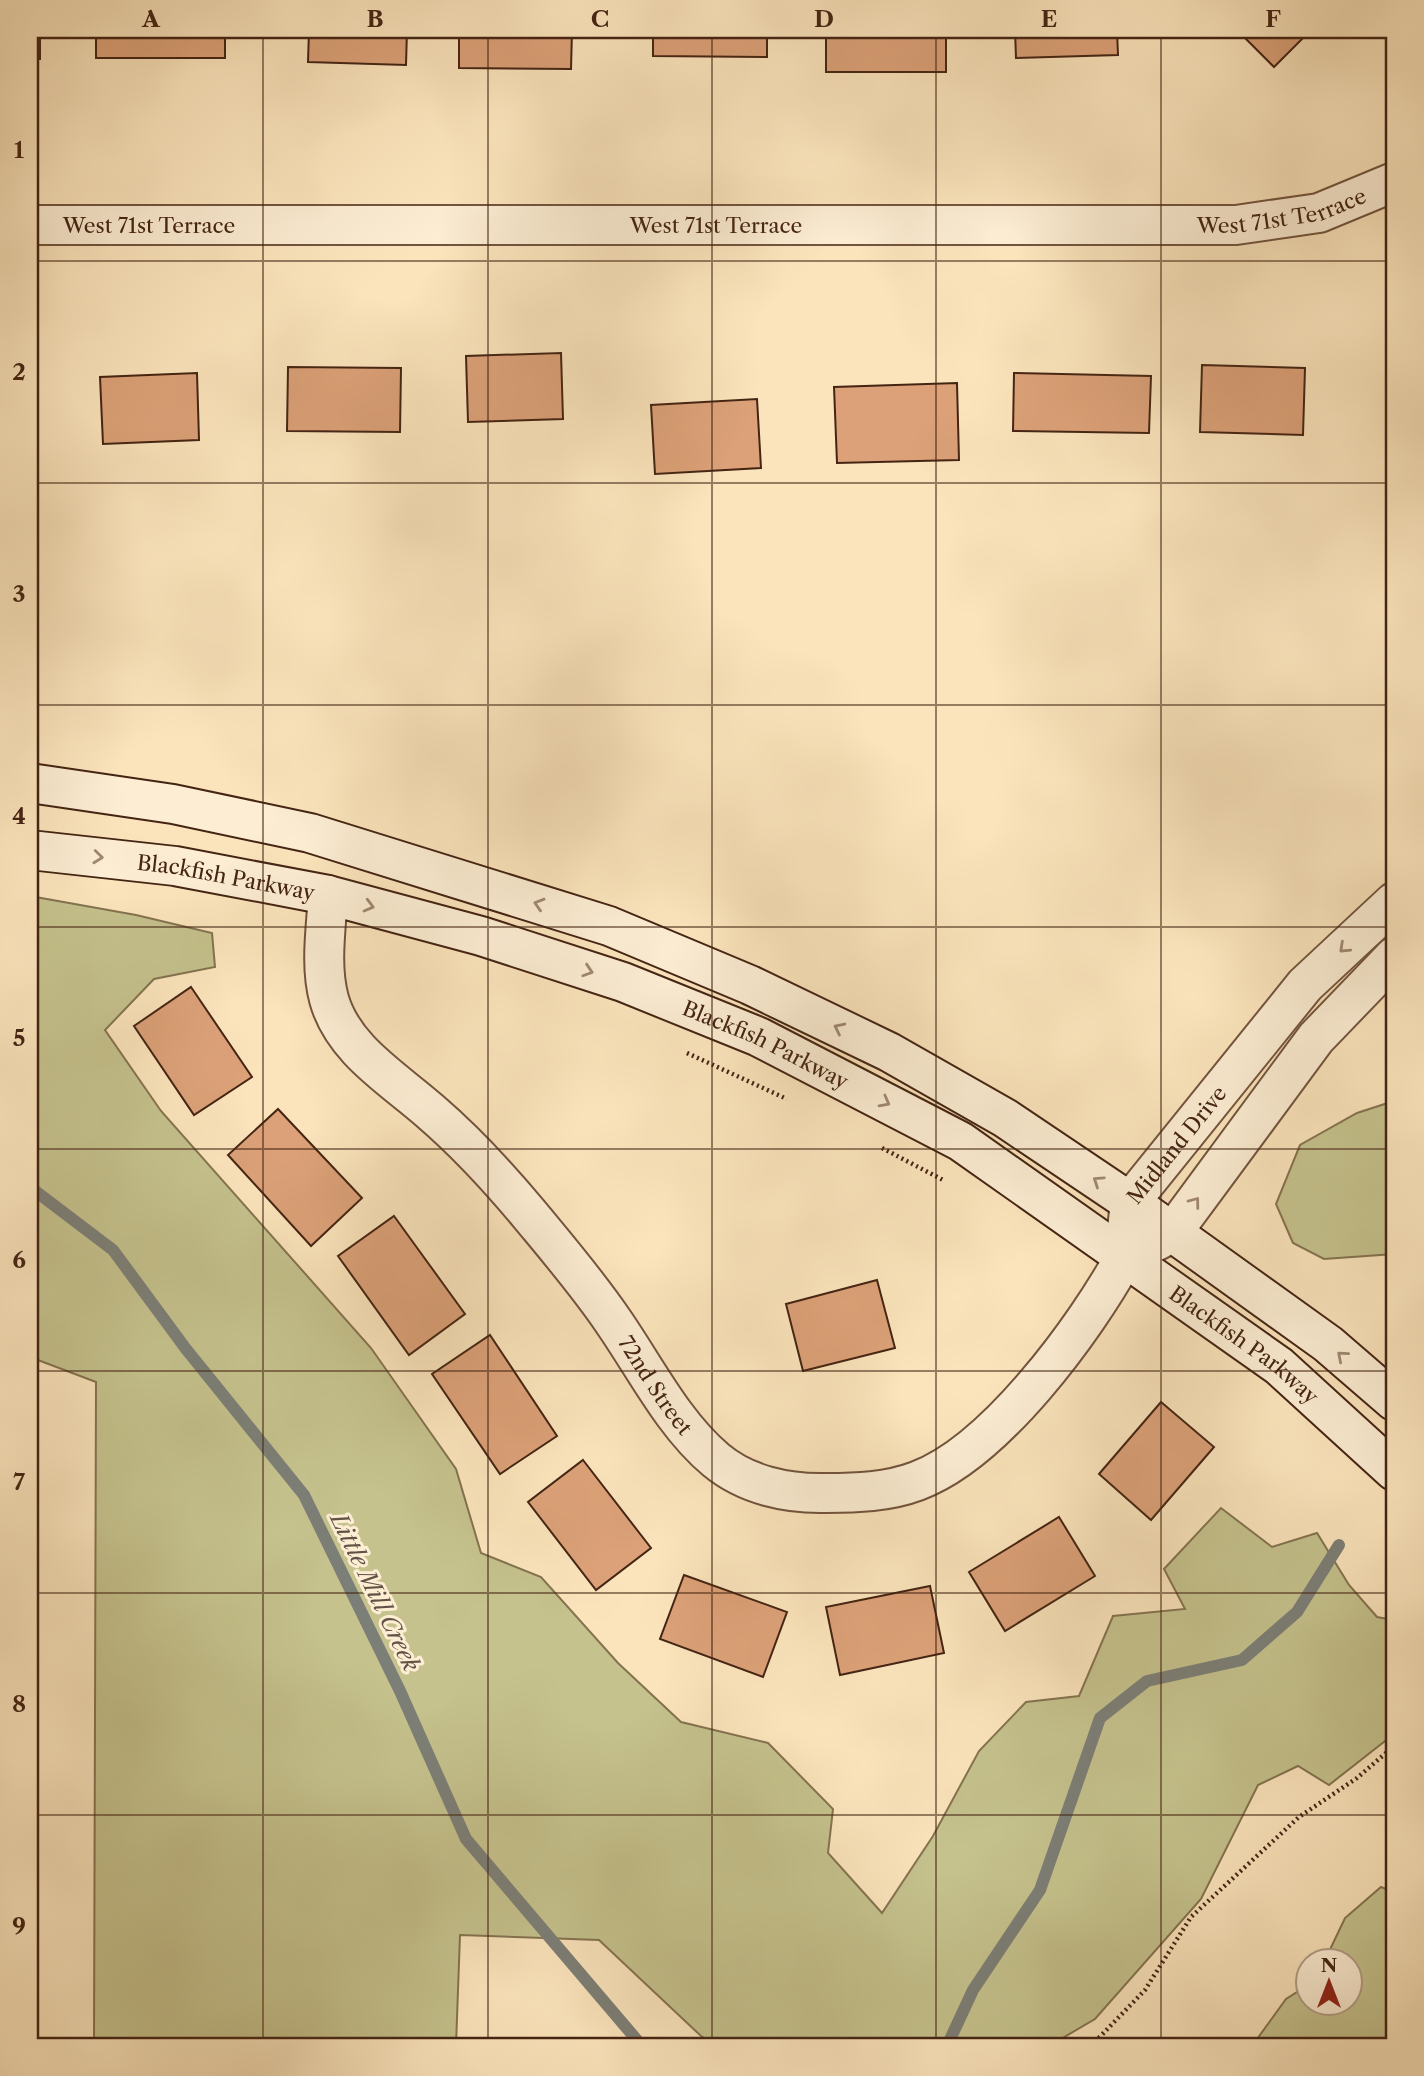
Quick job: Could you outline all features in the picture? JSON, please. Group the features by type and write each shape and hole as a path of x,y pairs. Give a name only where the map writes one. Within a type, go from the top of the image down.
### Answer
{"street":[{"name":"West 71st Terrace","path":"30,225 1236,225 1319,212 1394,183"},
{"path":"30,783 173,804 310,834 610,926 750,985 889,1052 1005,1118 1129,1202 1328,1344 1394,1401"},
{"name":"Blackfish Parkway","path":"30,850 175,866 328,895 481,936 623,982 759,1037 960,1141 1279,1366 1386,1492"},
{"name":"72nd Street","path":"328,895 324,950 330,1002 357,1049 432,1112 500,1179 597,1296 692,1437 717,1461 746,1479 776,1489 809,1493 849,1493 887,1489 930,1474 989,1432 1021,1402 1079,1330 1124,1258"},
{"name":"Midland Drive","path":"1124,1258 1129,1202 1305,985 1394,902"},
{"path":"1124,1258 1172,1233 1316,1038 1394,957"}],"path":[{"path":"678,1049 790,1100"},
{"path":"876,1145 950,1184"},
{"path":"1386,1492 1394,1513"},
{"path":"1386,1492 1394,1530"},
{"path":"1091,2046 1146,1990 1191,1917 1299,1817 1357,1778 1394,1746"}],"shaded area":[{"path":"30,896 136,915 212,933 215,967 154,979 105,1030 161,1111 371,1348 456,1469 481,1553 541,1577 618,1663 681,1722 768,1743 833,1809 828,1853 882,1913 933,1836 979,1751 1026,1702 1079,1696 1113,1616 1185,1609 1164,1569 1221,1508 1272,1547 1317,1533 1349,1585 1377,1617 1394,1620 1394,1734 1329,1785 1298,1766 1258,1785 1201,1899 1095,2019 1049,2046 718,2046 701,2036 599,1940 460,1935 456,2046 94,2046 96,1382 30,1357"},
{"path":"1394,1101 1394,1254 1324,1259 1293,1243 1276,1204 1300,1145 1357,1113"},
{"path":"1381,1887 1394,1892 1394,2046 1252,2046 1286,1999 1294,1994 1294,2016 1364,2016 1364,1946 1332,1946 1345,1918"}],"building":[{"path":"30,30 40,30 40,59 30,59"},
{"path":"96,30 225,30 225,58 96,58"},
{"path":"309,30 407,30 406,65 308,62"},
{"path":"459,30 572,30 571,69 459,68"},
{"path":"653,30 767,30 767,57 653,56"},
{"path":"826,30 946,30 946,72 826,72"},
{"path":"1015,30 1117,30 1118,55 1016,58"},
{"path":"1237,30 1311,30 1274,67"},
{"path":"561,353 563,419 468,422 466,356"},
{"path":"1202,365 1305,368 1303,435 1200,432"},
{"path":"288,367 401,368 400,432 287,431"},
{"path":"197,373 199,440 103,444 100,377"},
{"path":"1014,373 1151,376 1149,433 1013,431"},
{"path":"957,383 959,460 837,463 834,387"},
{"path":"757,399 761,468 655,474 651,405"},
{"path":"191,987 252,1077 194,1115 134,1026"},
{"path":"278,1109 362,1198 311,1246 228,1155"},
{"path":"394,1216 465,1314 409,1355 338,1256"},
{"path":"877,1280 895,1348 803,1371 786,1304"},
{"path":"490,1335 557,1436 500,1474 432,1374"},
{"path":"1161,1402 1214,1447 1151,1520 1099,1474"},
{"path":"583,1460 651,1548 596,1590 528,1502"},
{"path":"1059,1517 1095,1576 1005,1631 969,1572"},
{"path":"684,1575 787,1612 763,1677 660,1639"},
{"path":"930,1586 944,1653 840,1675 826,1607"}],"waterway":[{"name":"Little Mill Creek","path":"30,1187 113,1250 186,1349 304,1495 400,1691 466,1839 642,2046"},
{"path":"947,2046 973,1990 1040,1890 1100,1718 1147,1681 1242,1660 1297,1612 1339,1545"}]}
